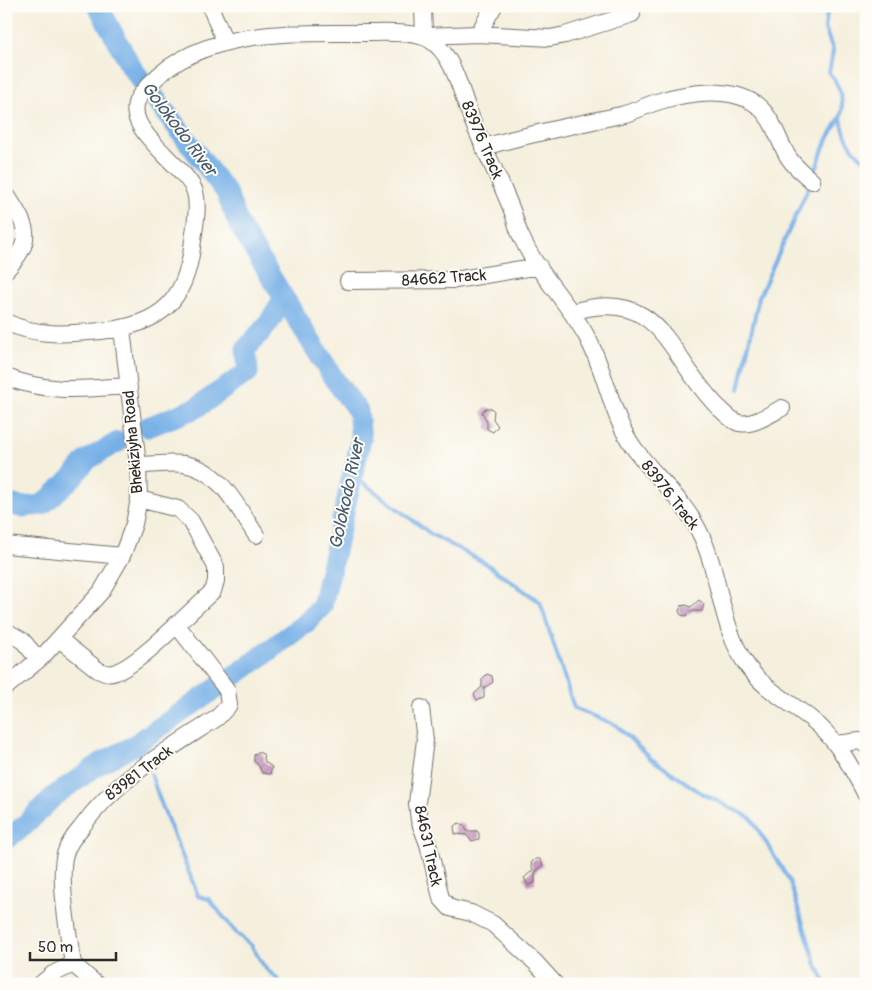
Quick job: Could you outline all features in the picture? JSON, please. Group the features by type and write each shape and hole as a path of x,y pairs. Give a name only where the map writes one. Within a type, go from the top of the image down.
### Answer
{"street":[{"path":"210,6 225,42"},
{"path":"423,6 424,36"},
{"path":"478,34 494,6"},
{"path":"6,322 17,328 44,333 64,334 122,329 154,317 169,307 178,296 187,274 192,253 197,205 190,181 153,144 139,124 136,115 136,100 151,83 172,65 198,52 225,42 247,37 319,33 388,33 424,36 478,34 550,38 632,14"},
{"name":"83976 Track","path":"424,36 439,48 455,76 483,147 514,214 521,236 539,266 572,312 604,372 615,412 623,431 636,450 677,497 697,526 712,567 735,648 750,671 779,697 811,718 837,744 866,795"},
{"path":"483,147 535,133 624,114 679,96 711,93 738,97 755,104 769,116 786,155 812,181"},
{"path":"6,194 25,225 27,239 6,270"},
{"name":"84662 Track","path":"348,281 372,283 455,280 539,266"},
{"path":"572,312 594,306 609,306 627,310 646,318 669,341 710,399 734,421 742,423 755,421 782,408"},
{"name":"Bhekiziyha Road","path":"6,687 59,638 101,592 122,556 134,524 139,499 138,465 122,329"},
{"path":"6,377 30,386 50,389 128,386"},
{"path":"138,465 183,464 203,469 221,483 256,534"},
{"path":"59,638 104,674 113,673 130,665 213,591 216,581 216,567 185,514 166,505 139,499"},
{"path":"6,545 122,556"},
{"name":"83981 Track","path":"74,964 63,882 63,867 68,844 102,800 128,778 223,713 229,706 227,690 176,624"},
{"path":"6,631 23,641 38,659"},
{"name":"84631 Track","path":"421,708 425,740 417,804 419,820 428,844 441,898 450,908 471,913 493,924 536,963 555,984"},
{"path":"837,744 864,742"},
{"path":"41,984 53,974 74,964 96,984"}],"building":[{"path":"486,408 491,408 494,411 493,419 498,426 493,432 487,429 487,422 482,412"},
{"path":"699,600 704,604 702,611 693,611 686,616 681,615 679,611 681,606 691,607"},
{"path":"487,674 492,676 493,682 484,688 484,698 477,700 474,694 482,687 482,679"},
{"path":"258,752 263,754 265,762 272,767 270,774 262,773 254,761 254,755"},
{"path":"459,823 464,825 467,831 477,831 479,839 472,841 466,835 455,834 454,826"},
{"path":"535,859 540,859 543,866 535,872 535,883 528,885 524,878 533,870 531,863"}],"waterway":[{"name":"Golokodo River","path":"6,839 24,826 54,796 101,763 133,746 251,664 307,622 322,606 361,439 358,411 334,379 239,225 226,192 132,68 98,6"},
{"path":"828,6 825,28 833,51 829,73 840,92 841,117 846,136 852,147 866,161"},
{"path":"814,175 824,146 841,116"},
{"path":"739,389 759,297 810,184"},
{"path":"148,427 196,408 248,372 246,349 268,324 284,298"},
{"path":"6,503 21,507 42,505 72,478 87,460 118,442"},
{"path":"353,475 431,534 485,563 540,602 574,708 616,725 650,758 698,791 751,818 789,880 816,964 826,984"},
{"path":"133,746 143,759"},
{"path":"151,774 198,896 209,899 237,934 251,945 265,968 283,984"}]}
